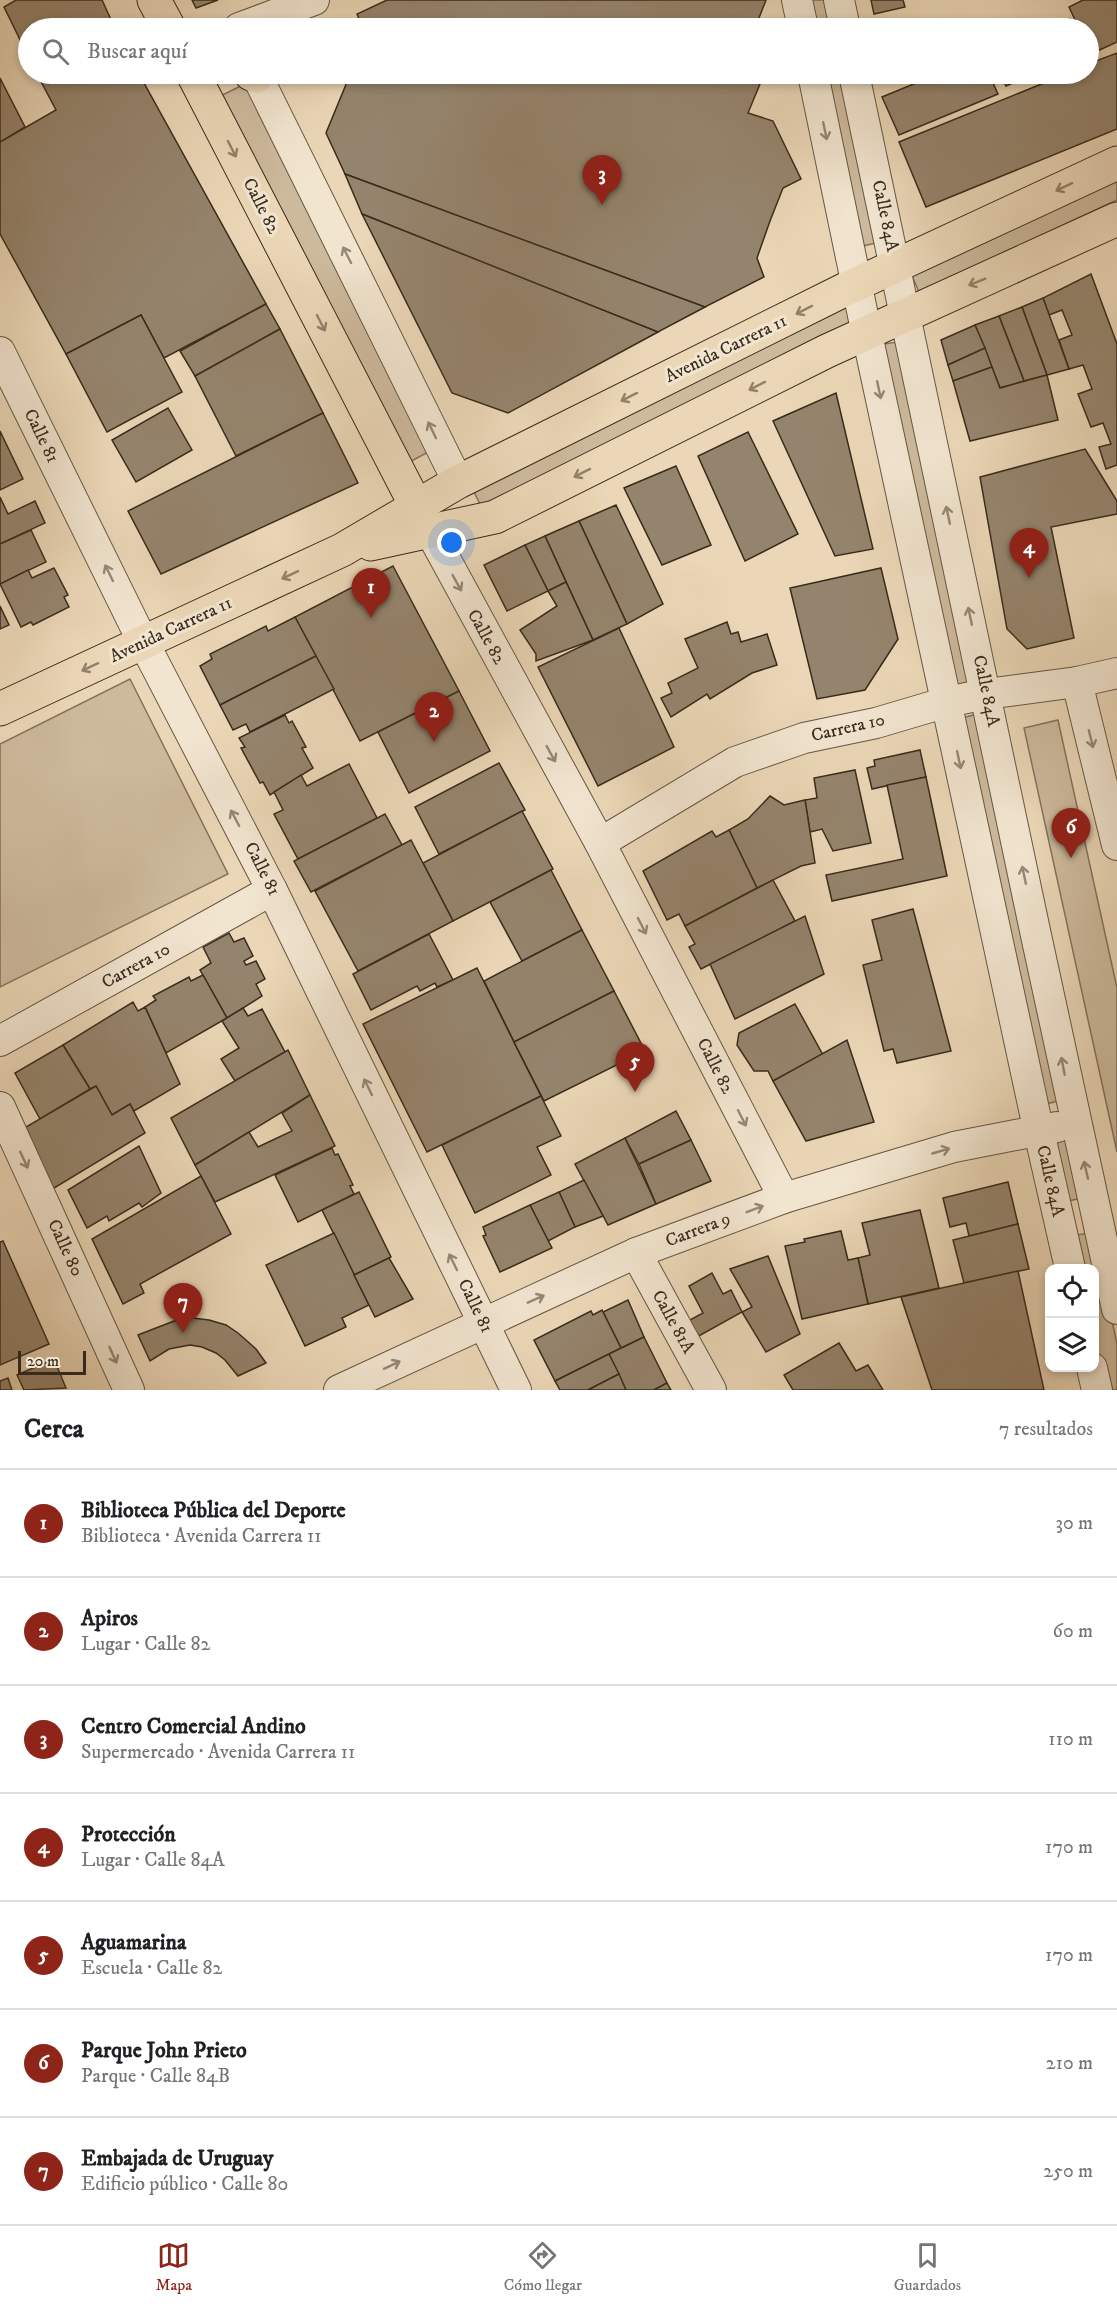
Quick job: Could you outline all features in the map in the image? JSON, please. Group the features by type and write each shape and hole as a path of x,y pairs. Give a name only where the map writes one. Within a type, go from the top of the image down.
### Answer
{"main road":[{"path":"154,0 164,18"},
{"name":"Calle 82","path":"207,84 423,519"},
{"name":"Avenida Carrera 11","path":"423,519 458,482 856,284 1117,163"},
{"name":"Avenida Carrera 11","path":"0,709 342,550 423,519 495,517 866,333 1117,219"}],"street":[{"path":"266,18 315,0"},
{"path":"797,0 801,18"},
{"path":"838,0 842,18"},
{"path":"260,84 458,482"},
{"name":"Calle 84A","path":"815,84 866,333 1038,1131 1069,1264"},
{"name":"Calle 84A","path":"856,84 1075,1123 1106,1208 1117,1309"},
{"name":"Calle 81","path":"0,352 144,643 270,885 516,1390"},
{"name":"Calle 82","path":"423,519 600,843 784,1198"},
{"name":"Carrera 10","path":"600,843 735,762 804,738 876,723 947,702 986,694 1077,682 1117,673"},
{"path":"1077,682 1117,845"},
{"name":"Carrera 10","path":"0,1025 270,885"},
{"name":"Carrera 10","path":"0,1041 270,885"},
{"name":"Calle 80","path":"0,1107 129,1390"},
{"name":"Carrera 9","path":"339,1390 636,1253 784,1198 954,1148 1075,1123"},
{"path":"1059,1218 1106,1208"},
{"name":"Calle 81A","path":"636,1253 711,1390"},
{"path":"1093,1372 1097,1390"}],"shaded area":[{"path":"806,0 828,0 832,18 810,18"},
{"path":"245,84 250,84 436,448 404,465 216,98"},
{"path":"824,84 846,84 880,242 859,247"},
{"path":"1117,172 1117,200 919,292 909,269"},
{"path":"849,297 854,323 481,506 470,484"},
{"path":"897,342 970,685 951,690 878,345"},
{"path":"130,679 228,874 0,987 0,744"},
{"path":"977,714 1062,1100 1042,1105 958,719"},
{"path":"1058,720 1117,988 1117,1152 1024,728"},
{"path":"1068,1136 1082,1198 1064,1202 1050,1140"},
{"path":"1093,1232 1117,1344 1117,1390 1106,1390 1099,1358 1099,1264 1078,1264 1072,1236"}],"building":[{"path":"16,0 102,0 110,18 18,18 18,36 4,7"},
{"path":"192,0 218,0 196,8"},
{"path":"387,0 766,0 759,18 359,18 357,14"},
{"path":"871,0 903,0 905,7 874,14"},
{"path":"1083,0 1117,0 1117,42 1099,50 1099,18 1074,18 1069,7"},
{"path":"1117,53 1117,129 926,207 899,142 1041,84 1099,84 1099,60"},
{"path":"0,78 25,127 0,142"},
{"path":"42,84 145,84 266,304 164,358 141,315 66,354 0,234 0,142 56,110"},
{"path":"346,84 760,84 748,113 773,121 801,179 783,188 770,221 757,258 764,277 705,307 345,174 326,133"},
{"path":"914,84 994,84 998,94 899,135 882,97"},
{"path":"345,174 705,307 658,332 362,214"},
{"path":"362,214 658,332 508,413 452,393"},
{"path":"1091,274 1117,344 1117,465 1106,469 1099,447 1111,444 1103,423 1091,427 1078,394 1092,389 1083,365 1069,369 1059,340 1072,335 1062,310 1049,315 1043,298"},
{"path":"1043,298 1069,369 1047,375 1022,307"},
{"path":"266,304 280,329 195,376 180,351"},
{"path":"1022,307 1047,375 1024,381 999,316"},
{"path":"141,315 182,392 107,432 66,354"},
{"path":"999,316 1024,381 1000,388 975,325"},
{"path":"975,325 985,348 948,365 941,340"},
{"path":"280,329 323,413 236,456 195,376"},
{"path":"985,348 992,367 953,381 948,365"},
{"path":"992,367 1000,388 1047,375 1058,420 970,441 953,381"},
{"path":"836,393 873,549 835,556 773,421"},
{"path":"168,408 192,450 136,482 112,440"},
{"path":"323,413 358,483 161,574 128,511"},
{"path":"0,431 23,479 0,490"},
{"path":"748,432 798,534 745,561 698,456"},
{"path":"1085,449 1117,501 1117,514 1051,527 1074,638 1027,649 1007,629 980,477"},
{"path":"676,466 711,545 662,565 624,488"},
{"path":"0,497 8,514 35,501 45,523 0,544"},
{"path":"616,505 663,604 627,624 579,521"},
{"path":"579,521 627,624 593,640 545,536"},
{"path":"31,530 46,562 0,584 0,544"},
{"path":"545,536 566,582 548,591 525,545"},
{"path":"525,545 548,591 507,611 484,565"},
{"path":"393,566 459,691 360,741 295,617"},
{"path":"54,568 68,595 64,597 69,607 33,625 31,622 21,627 0,584 28,570 32,578"},
{"path":"881,568 898,639 865,690 817,699 790,588"},
{"path":"566,582 593,640 536,661 536,654 520,630 557,606 548,591"},
{"path":"0,606 9,625 0,629"},
{"path":"295,617 316,656 220,705 200,666 212,659 210,654 266,626 268,631"},
{"path":"727,622 731,634 738,632 741,642 767,634 777,665 752,673 710,699 707,694 671,717 661,698 672,693 668,683 698,668 685,639"},
{"path":"619,628 674,747 598,786 538,667"},
{"path":"316,656 334,689 250,732 246,724 233,730 220,705"},
{"path":"459,691 490,751 409,793 378,732"},
{"path":"285,715 289,723 292,721 306,747 302,748 313,768 270,795 263,782 260,783 241,748 245,747 239,738"},
{"path":"920,750 926,777 872,789 867,768 875,766 874,760"},
{"path":"499,763 525,810 439,854 415,807"},
{"path":"349,764 377,818 298,859 274,814 283,810 274,792 301,775 307,786"},
{"path":"855,770 871,843 833,851 822,829 810,832 805,800 817,798 814,778"},
{"path":"926,777 947,876 832,901 826,875 903,859 887,785"},
{"path":"770,796 784,805 805,800 815,863 801,866 757,888 729,830 748,819"},
{"path":"522,811 553,869 453,921 423,863"},
{"path":"385,814 402,845 311,892 294,861"},
{"path":"729,830 757,888 685,926 679,914 667,920 643,871 712,831 716,837"},
{"path":"411,840 453,921 358,971 315,891"},
{"path":"551,870 582,930 522,961 490,902"},
{"path":"773,880 795,921 701,969 689,947 695,944 685,926"},
{"path":"913,909 951,1051 897,1063 893,1049 884,1051 863,965 882,960 872,920"},
{"path":"805,916 824,974 735,1019 710,964"},
{"path":"582,930 614,991 514,1042 484,981"},
{"path":"229,933 234,942 244,938 253,956 244,961 246,965 256,961 265,979 256,984 262,996 227,1018 200,970 211,963 203,947"},
{"path":"429,934 453,980 437,987 435,983 420,991 417,986 371,1010 353,974"},
{"path":"477,968 541,1096 427,1152 363,1024"},
{"path":"203,975 227,1018 166,1053 145,1007 156,1000 153,996 189,977 191,981"},
{"path":"614,991 645,1051 544,1101 514,1042"},
{"path":"133,1002 138,1011 145,1007 180,1084 134,1111 130,1104 112,1115 96,1086 90,1089 63,1045"},
{"path":"795,1004 823,1055 773,1081 768,1071 754,1071 737,1045 739,1033"},
{"path":"243,1008 248,1016 262,1009 285,1052 235,1081 221,1059 239,1048 222,1021"},
{"path":"847,1040 874,1122 806,1141 773,1081"},
{"path":"63,1045 90,1089 40,1119 15,1073"},
{"path":"288,1050 310,1095 195,1165 171,1118"},
{"path":"96,1086 112,1115 130,1104 145,1133 51,1190 26,1127"},
{"path":"310,1095 335,1146 215,1202 195,1165 249,1132 258,1147 292,1131 282,1113"},
{"path":"541,1096 561,1136 537,1147 551,1175 475,1213 442,1145"},
{"path":"676,1111 691,1140 639,1164 625,1138"},
{"path":"625,1138 656,1204 608,1225 575,1164"},
{"path":"691,1140 711,1181 656,1204 639,1164"},
{"path":"139,1146 161,1193 142,1207 139,1203 109,1221 107,1216 87,1228 68,1190"},
{"path":"332,1148 335,1155 338,1154 353,1185 350,1186 354,1194 298,1222 275,1175"},
{"path":"201,1176 231,1234 140,1284 144,1293 123,1304 92,1239"},
{"path":"584,1180 603,1216 575,1227 559,1192"},
{"path":"1008,1182 1018,1224 969,1236 966,1223 950,1227 943,1198"},
{"path":"359,1192 391,1257 354,1275 322,1210"},
{"path":"559,1192 575,1227 548,1241 530,1205"},
{"path":"530,1205 552,1248 500,1272 483,1236 486,1235 483,1227"},
{"path":"920,1210 939,1288 868,1304 858,1258 870,1255 862,1223"},
{"path":"1018,1224 1029,1269 964,1283 953,1240"},
{"path":"841,1231 848,1260 858,1258 868,1304 802,1319 785,1246 805,1242 804,1239"},
{"path":"334,1233 369,1305 342,1318 346,1327 305,1346 266,1265"},
{"path":"3,1241 49,1344 0,1365 0,1242"},
{"path":"768,1256 800,1334 766,1352 742,1312 752,1307 730,1269"},
{"path":"389,1258 413,1299 375,1317 354,1275"},
{"path":"1018,1271 1044,1390 932,1390 901,1297"},
{"path":"712,1273 723,1294 731,1290 742,1312 697,1337 688,1321 703,1313 689,1286"},
{"path":"628,1300 644,1337 621,1348 603,1312"},
{"path":"602,1310 621,1348 555,1381 534,1340 591,1311 593,1315"},
{"path":"193,1318 226,1325 256,1349 266,1363 238,1376 216,1353 190,1345 169,1349 150,1361 138,1335 174,1321"},
{"path":"644,1337 667,1383 654,1390 626,1390 609,1354"},
{"path":"839,1343 856,1371 868,1365 883,1390 793,1390 784,1375"},
{"path":"609,1354 619,1374 588,1390 560,1390 555,1381"},
{"path":"54,1359 66,1388 24,1390 17,1375"},
{"path":"619,1374 626,1390 588,1390"},
{"path":"8,1378 12,1390 0,1390 0,1381"},
{"path":"667,1383 671,1390 654,1390"}],"place":[{"name":"Centro Comercial Andino","path":"602,205"},
{"name":"Protección","path":"1029,578"},
{"name":"Biblioteca Pública del Deporte","path":"371,618"},
{"name":"Apiros","path":"434,742"},
{"name":"Parque John Prieto","path":"1071,858"},
{"name":"Aguamarina","path":"635,1092"},
{"name":"Embajada de Uruguay","path":"183,1333"}]}
